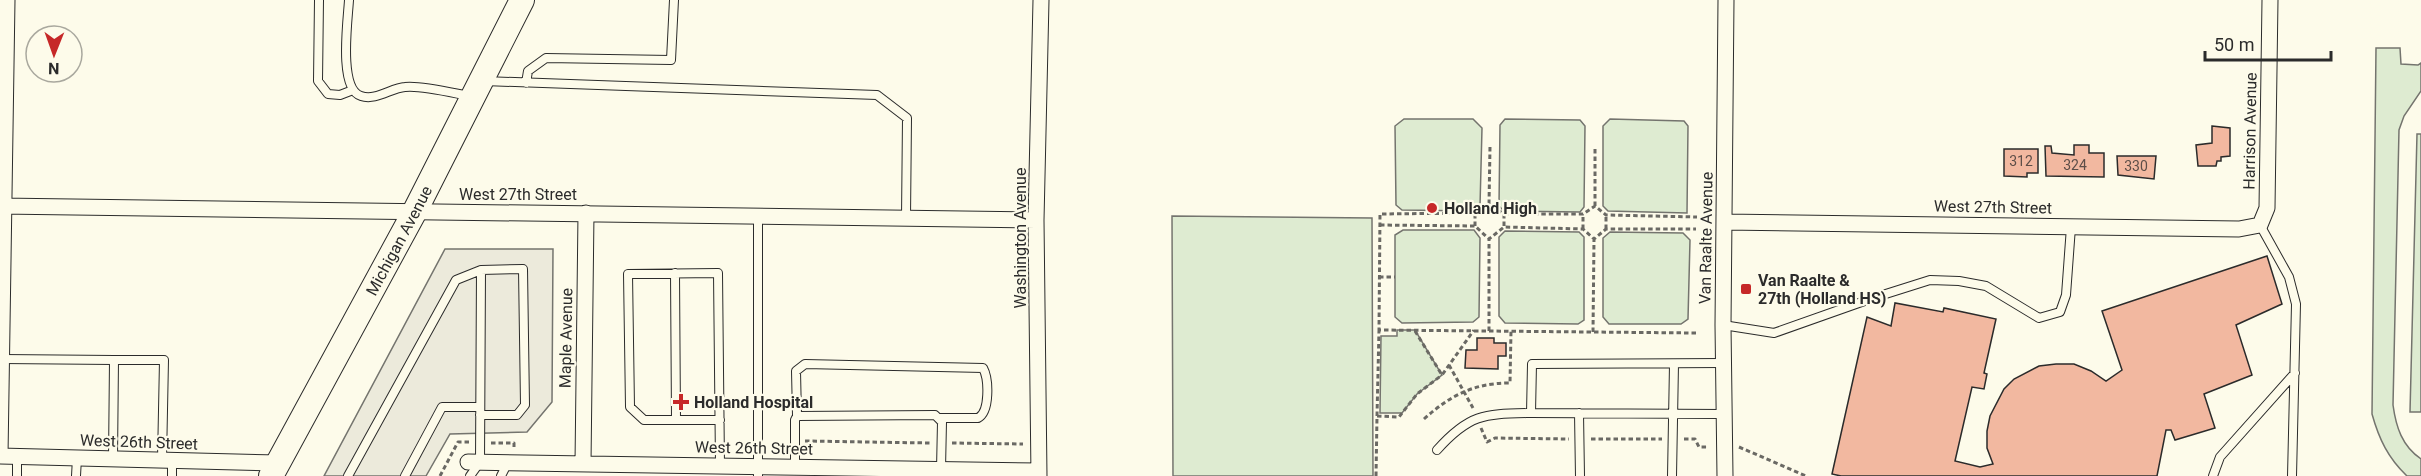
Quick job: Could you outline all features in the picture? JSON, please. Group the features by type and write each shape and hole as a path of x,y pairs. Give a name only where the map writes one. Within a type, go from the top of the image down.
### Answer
{"main road":[{"name":"Michigan Avenue","path":"274,470 415,211 522,0"}],"street":[{"path":"0,456 2,206 7,0"},
{"name":"Washington Avenue","path":"1039,473 1036,220 1041,0"},
{"name":"Van Raalte Avenue","path":"1725,476 1723,325 1726,0"},
{"name":"Harrison Avenue","path":"2260,225 2267,208 2270,0"},
{"name":"West 27th Street","path":"2,206 1036,220"},
{"name":"Maple Avenue","path":"583,464 586,213"},
{"name":"West 27th Street","path":"1724,222 2240,229 2260,225"},
{"name":"West 26th Street","path":"0,456 113,459 169,466 274,470"},
{"name":"West 26th Street","path":"472,466 504,469 583,464 639,470 720,466 758,471 798,467 1039,473"}],"lane":[{"path":"320,0 318,81 328,94 340,95 353,90"},
{"path":"349,0 346,70 353,90 361,96 378,96 405,87 477,89 526,83 877,95 907,118 906,217"},
{"path":"526,83 528,71 546,58 671,60 674,0"},
{"path":"758,215 758,471"},
{"path":"2260,225 2289,277 2296,304 2292,476"},
{"path":"1723,325 1774,333 1873,297 1930,280 1959,280 1986,286 2039,318 2060,312 2066,295 2071,226"},
{"path":"348,476 456,280 482,270 523,269 525,405 517,415 442,407 405,476"},
{"path":"472,466 480,411 482,270"},
{"path":"675,273 676,420"},
{"path":"720,420 644,420 630,407 628,274 718,273 720,420 720,466"},
{"path":"2,358 164,360 169,466"},
{"path":"113,459 114,360"},
{"path":"1531,413 1532,364 1723,363"},
{"path":"797,416 934,415 940,418 978,418 986,410 986,374 983,368 805,364 796,371 797,416 795,420 798,467"},
{"path":"1672,476 1674,364"},
{"path":"2213,476 2220,457 2295,373"},
{"path":"1580,413 1580,476"},
{"path":"1437,450 1454,432 1477,417 1490,414 1724,414"},
{"path":"940,418 942,422 941,469"},
{"path":"17,456 17,476"},
{"path":"76,458 76,476"}],"path":[{"path":"1595,146 1595,206"},
{"path":"1489,204 1490,147"},
{"path":"1489,204 1504,214 1583,214 1595,206"},
{"path":"1376,476 1380,214 1475,213 1489,204"},
{"path":"1595,206 1606,215 1697,217"},
{"path":"1475,213 1475,226"},
{"path":"1504,214 1504,227"},
{"path":"1583,214 1583,229"},
{"path":"1606,215 1606,228"},
{"path":"1380,225 1475,226 1489,239 1489,330"},
{"path":"1489,239 1504,227 1583,229 1594,239"},
{"path":"1593,332 1594,239 1606,228 1696,229"},
{"path":"1379,277 1395,277"},
{"path":"1379,330 1696,333"},
{"path":"1415,330 1442,375"},
{"path":"1377,416 1399,417 1417,394 1442,375 1474,330"},
{"path":"1424,419 1439,406 1464,391 1488,383 1510,383 1511,331"},
{"path":"1449,365 1477,417 1487,442 1495,438 1695,439 1699,447 1740,447 1806,476"},
{"path":"798,467 805,441 1039,444"}],"green space":[{"path":"2376,48 2400,48 2401,64 2418,65 2421,63 2421,91 2404,116 2399,130 2393,405 2401,435 2414,454 2421,459 2421,476 2407,476 2394,462 2381,440 2372,414"},
{"path":"1404,119 1473,119 1482,128 1480,206 1474,211 1402,210 1396,205 1395,126"},
{"path":"1505,119 1580,120 1585,126 1584,207 1580,212 1504,211 1499,206 1500,125"},
{"path":"1610,119 1684,121 1688,126 1687,213 1608,211 1603,206 1603,126"},
{"path":"2417,134 2421,134 2421,412 2410,412"},
{"path":"1172,216 1372,218 1373,476 1173,476"},
{"path":"1403,230 1474,230 1480,238 1479,317 1473,322 1402,323 1395,317 1395,235"},
{"path":"1505,231 1579,232 1584,237 1584,320 1578,324 1505,323 1499,316 1499,237"},
{"path":"1610,232 1683,233 1690,240 1688,319 1681,324 1609,324 1603,317 1603,238"},
{"path":"1397,330 1415,330 1442,375 1417,394 1402,413 1380,413 1381,336 1397,336"}],"shaded area":[{"path":"445,249 553,249 552,402 527,432 450,434 426,476 324,476"}],"building":[{"path":"2212,126 2230,128 2230,156 2221,157 2221,161 2217,161 2216,166 2198,166 2196,145 2212,143"},
{"path":"2074,145 2089,145 2089,153 2104,153 2104,177 2046,176 2045,146 2051,146 2052,153 2074,155"},
{"path":"2004,149 2038,149 2038,173 2027,173 2027,177 2004,176"},
{"path":"2117,156 2156,156 2154,179 2118,175"},
{"path":"2267,256 2282,304 2236,325 2252,375 2204,394 2215,428 2175,440 2171,430 2166,430 2157,476 1841,476 1832,474 1867,317 1891,326 1895,303 1943,312 1944,308 1996,319 1984,373 1987,374 1984,389 1972,387 1955,461 1980,467 1993,464 1987,448 1990,416 2004,389 2014,379 2039,366 2056,364 2074,364 2106,381 2122,370 2102,311"},
{"path":"1477,338 1494,338 1494,343 1506,343 1506,356 1498,356 1498,369 1465,368 1466,350 1477,350"}],"place":[{"name":"Holland High","path":"1432,208"},
{"name":"Van Raalte & 27th (Holland HS)","path":"1746,289"},
{"name":"Holland Hospital","path":"681,402"}]}
